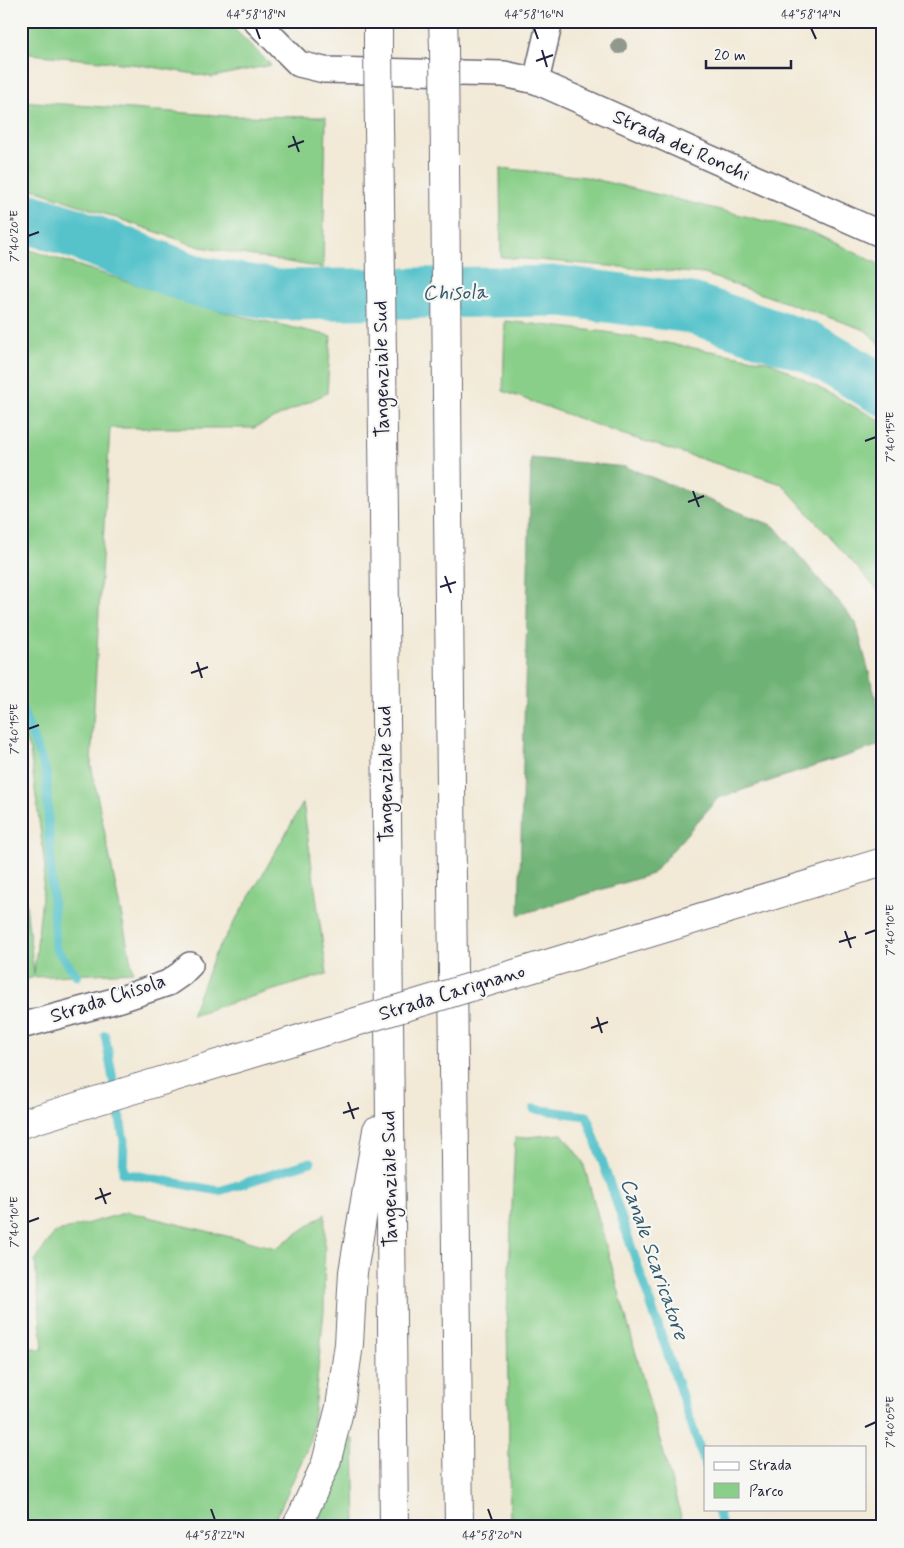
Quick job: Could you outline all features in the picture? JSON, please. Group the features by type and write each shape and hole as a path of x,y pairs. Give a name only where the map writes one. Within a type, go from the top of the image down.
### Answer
{"main road":[{"name":"Tangenziale Sud","path":"378,21 394,1527"},
{"path":"443,21 459,1527"},
{"name":"Strada Carignano","path":"21,1124 883,862"},
{"path":"296,1527 326,1463 340,1407 349,1344 353,1272 389,1060"}],"street":[{"name":"Strada dei Ronchi","path":"256,21 298,64 324,70 504,74 536,81 883,235"},
{"path":"536,81 550,21"},
{"name":"Strada Chisola","path":"21,1026 121,999 168,983 182,974 190,965"}],"green space":[{"path":"21,21 226,21 271,65 212,77 140,65 21,53"},
{"path":"21,101 228,116 326,117 323,268 200,247 21,185"},
{"path":"500,168 586,177 814,233 883,266 883,347 865,330 704,274 501,257"},
{"path":"21,247 215,310 331,336 327,393 254,428 110,428 91,765 133,972 34,977 21,981 21,861 34,974 45,867 30,751 21,730"},
{"path":"505,321 606,332 771,362 879,420 883,426 883,596 782,484 621,434 503,391"},
{"path":"531,458 626,467 774,526 856,623 883,726 883,744 718,798 652,874 519,915"},
{"path":"303,803 327,974 191,1015 215,954"},
{"path":"562,1134 583,1162 684,1527 510,1527 507,1316 515,1138"},
{"path":"128,1212 276,1248 325,1214 324,1311 311,1440 272,1527 21,1527 21,1347 43,1349 35,1261 54,1233"},
{"path":"346,1439 354,1439 356,1527 314,1527 333,1485"}],"waterway":[{"name":"Chisola","path":"21,216 69,231 199,282 280,295 561,291 691,308 809,347 883,390"},
{"name":"Canale Scaricatore","path":"21,707 46,772 55,947 77,976"},
{"name":"Canale Scaricatore","path":"105,1035 124,1141 123,1173 219,1191 311,1162"},
{"name":"Canale Scaricatore","path":"534,1109 587,1116 704,1461"},
{"name":"Canale Scaricatore","path":"718,1510 722,1527"}]}
